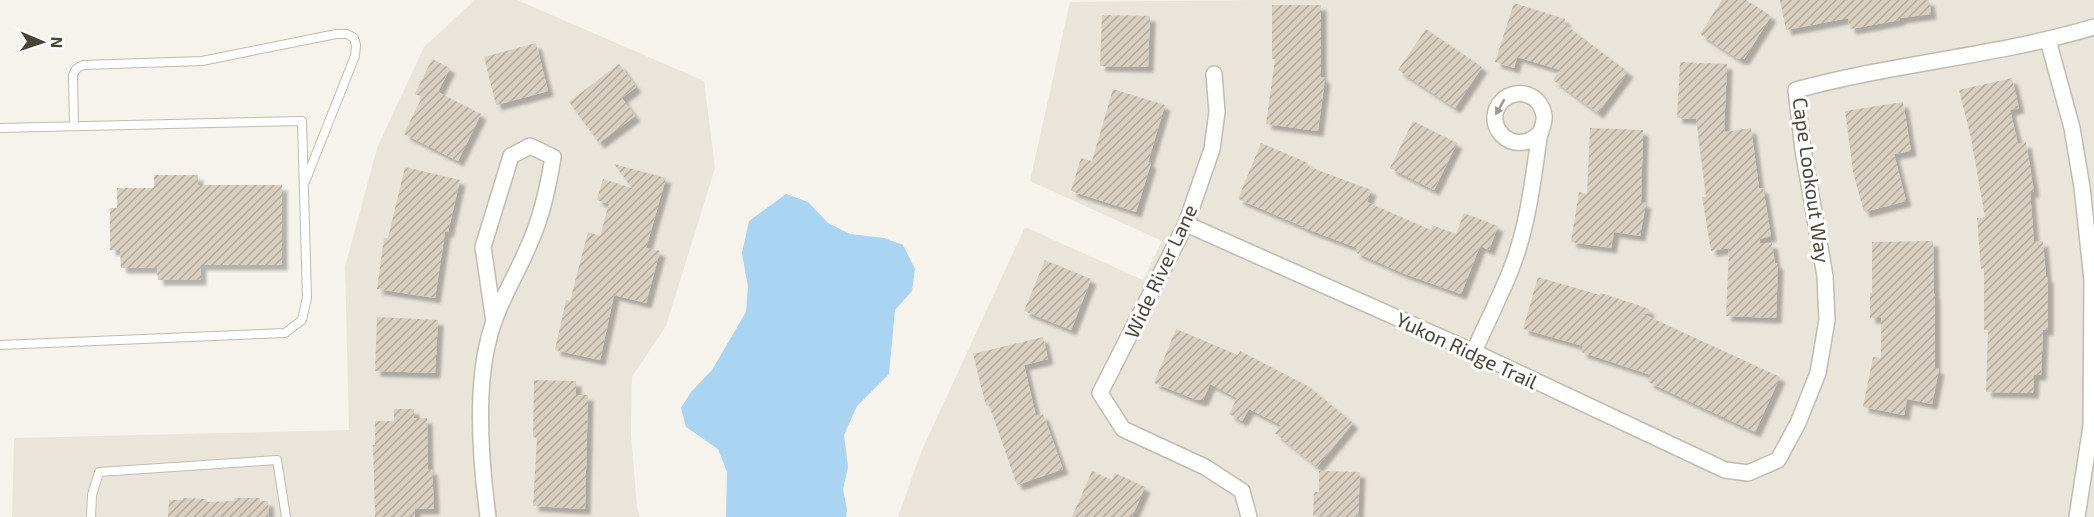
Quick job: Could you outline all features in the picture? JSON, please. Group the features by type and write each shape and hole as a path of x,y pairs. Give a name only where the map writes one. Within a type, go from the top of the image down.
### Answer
{"street":[{"name":"Cape Lookout Way","path":"1748,473 1778,460 1798,423 1818,373 1827,320 1825,276 1803,150 1796,90 1836,79 2048,40 2094,27"},
{"path":"2048,40 2072,128 2082,187 2092,280 2091,426 2077,517"},
{"name":"Wide River Lane","path":"1214,74 1217,112 1212,149 1186,224 1100,393 1123,429 1219,475 1242,491 1249,517"},
{"path":"1474,352 1519,246 1534,179 1540,133"},
{"path":"488,517 483,463 482,389 488,340 530,244 545,201 554,157 530,146 511,156 483,247 494,322"},
{"name":"Yukon Ridge Trail","path":"1186,224 1474,352 1725,470 1748,473"}],"lane":[{"path":"74,126 73,75 76,69 83,65 202,61 336,34 347,34 354,38 355,56 304,186"},
{"path":"0,128 302,121 307,298 302,320 285,333 0,345"},
{"path":"91,517 92,495 99,472 277,460 286,517"}],"shaded area":[{"path":"475,0 517,0 704,81 715,168 666,326 632,377 631,434 637,507 640,517 12,517 14,438 349,430 345,267 377,148 424,47"},
{"path":"2094,0 2094,517 898,517 922,450 1025,227 1143,280 1162,241 1030,181 1070,2"}],"water":[{"path":"786,194 808,202 828,223 850,234 884,238 903,245 915,269 912,291 895,310 889,374 857,406 844,435 848,467 843,489 846,517 726,517 727,472 718,449 686,427 681,408 691,392 712,370 746,312 748,287 742,253 749,221"}],"building":[{"path":"1722,0 1746,0 1771,16 1744,59 1738,59 1700,34"},
{"path":"1780,0 1929,0 1931,14 1850,29 1848,18 1786,30"},
{"path":"1514,3 1565,19 1564,24 1628,72 1598,113 1553,80 1560,70 1517,57 1514,68 1495,62"},
{"path":"1272,5 1321,5 1321,77 1325,78 1318,131 1266,124 1275,59 1272,59"},
{"path":"1102,15 1150,16 1148,67 1100,66"},
{"path":"1426,29 1482,67 1455,108 1398,70"},
{"path":"536,43 548,91 496,105 484,57"},
{"path":"432,59 450,68 438,92 481,114 458,161 404,134 422,97 415,94"},
{"path":"1680,62 1727,64 1724,132 1751,128 1759,188 1763,188 1771,236 1760,239 1760,243 1772,243 1775,263 1778,264 1776,318 1726,316 1729,248 1711,251 1702,197 1706,197 1696,119 1677,118"},
{"path":"619,64 636,87 622,98 635,116 599,143 569,102"},
{"path":"2012,78 2019,108 2010,110 2018,144 2026,142 2034,192 2030,192 2034,242 2043,241 2046,277 2048,277 2048,330 2043,330 2041,375 2034,375 2033,393 1986,392 1988,330 1984,330 1984,268 1981,269 1977,218 1985,217 1971,138 1959,90"},
{"path":"1113,89 1165,105 1136,212 1071,191 1081,158 1092,161"},
{"path":"1903,102 1911,151 1894,154 1906,201 1864,212 1853,172 1845,111"},
{"path":"1413,121 1457,143 1434,190 1390,168"},
{"path":"1590,128 1643,130 1641,202 1646,203 1640,236 1614,232 1611,248 1571,242 1579,192 1587,194"},
{"path":"1261,143 1308,163 1307,166 1371,190 1367,202 1431,230 1432,225 1456,234 1464,213 1498,226 1489,250 1480,246 1461,294 1405,274 1355,252 1357,248 1238,199"},
{"path":"614,164 666,178 646,248 660,251 646,303 614,295 600,360 555,350 566,300 570,301 588,232 600,236 609,204 597,200 603,179 632,188"},
{"path":"405,167 460,180 448,232 445,232 435,298 377,289 384,238 388,238"},
{"path":"154,175 198,175 198,185 282,185 282,265 201,265 201,280 158,280 157,268 121,268 120,250 110,250 110,208 117,208 117,188 154,188"},
{"path":"1933,241 1935,368 1939,369 1932,404 1907,399 1904,415 1863,407 1873,357 1881,358 1881,318 1870,318 1872,242"},
{"path":"1045,260 1091,279 1071,330 1024,311"},
{"path":"1538,277 1600,295 1601,293 1649,309 1648,314 1641,313 1780,377 1755,432 1648,382 1651,375 1581,352 1583,346 1523,329"},
{"path":"377,317 438,320 435,373 375,371"},
{"path":"1176,329 1238,355 1240,351 1308,386 1353,423 1317,467 1275,433 1281,425 1249,409 1242,421 1229,414 1237,398 1210,384 1203,400 1197,400 1154,383"},
{"path":"1043,337 1048,359 1024,365 1036,416 1043,414 1063,469 1017,485 989,405 986,406 973,354"},
{"path":"534,380 576,381 576,395 588,395 585,509 533,506 537,438 533,437"},
{"path":"394,409 414,409 414,418 427,418 428,470 432,469 434,509 415,509 415,517 375,517 373,445 375,445 375,421 394,421"},
{"path":"1092,471 1112,480 1115,473 1145,487 1132,517 1072,517"},
{"path":"1319,471 1360,472 1358,517 1313,516 1314,492 1319,492"},
{"path":"183,498 206,499 207,502 234,501 235,498 260,498 260,501 268,501 269,517 168,517 169,500 183,500"}]}
